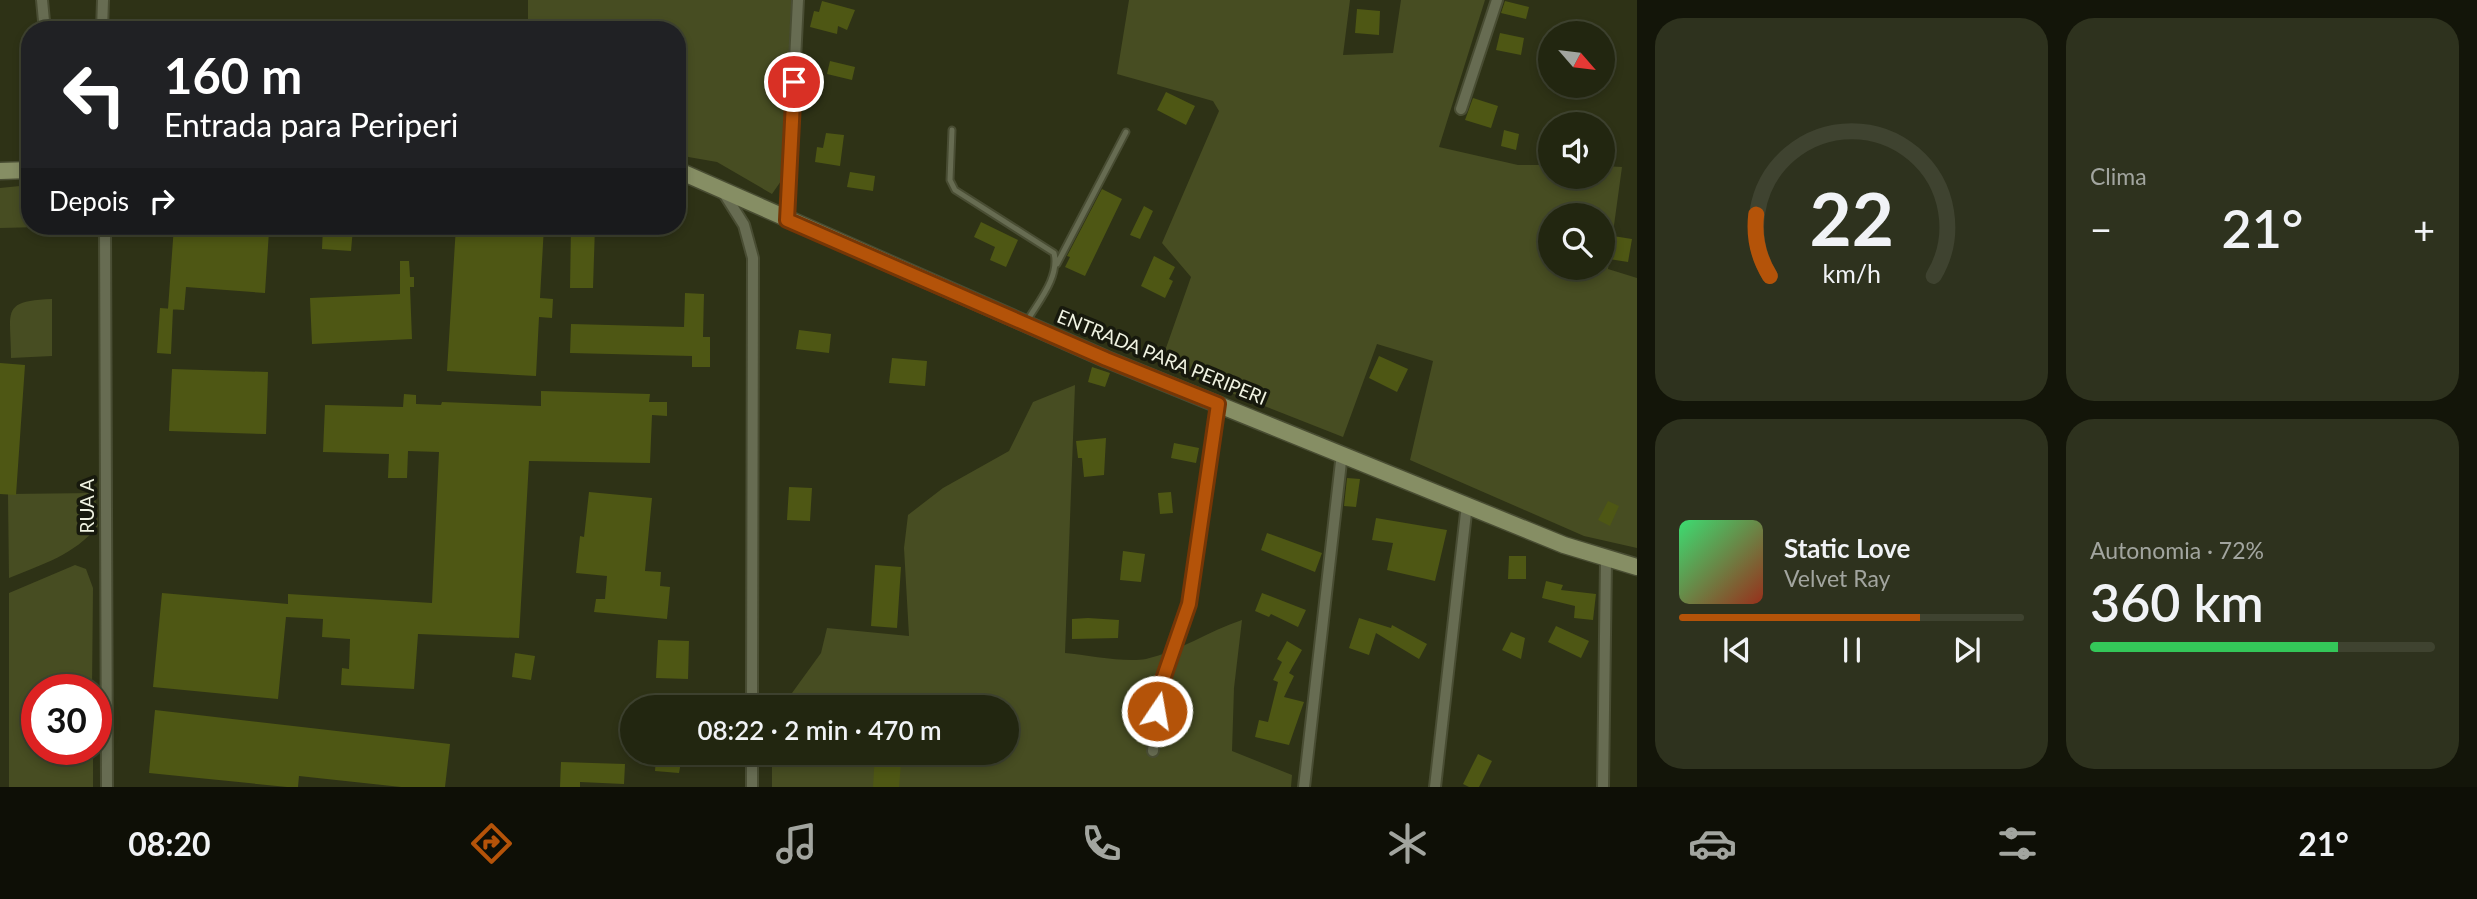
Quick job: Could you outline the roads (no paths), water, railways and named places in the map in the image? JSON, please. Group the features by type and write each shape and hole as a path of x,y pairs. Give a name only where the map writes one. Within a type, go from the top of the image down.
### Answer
{"main road":[{"path":"0,171 21,170"},
{"name":"ENTRADA PARA PERIPERI","path":"686,174 1025,324 1218,404 1606,560 1637,566"}],"street":[{"path":"42,0 44,21"},
{"path":"103,0 103,21"},
{"path":"787,220 798,0"},
{"path":"1461,109 1497,0"},
{"path":"720,187 744,225 752,258 752,695"},
{"name":"RUA A","path":"105,235 107,787"},
{"path":"1153,751 1159,691 1189,604 1218,404"},
{"path":"1304,787 1342,453"},
{"path":"1435,787 1468,504"},
{"path":"1603,787 1606,560"},
{"path":"752,765 752,787"}],"lane":[{"path":"952,130 950,180 955,190 1047,247 1055,253 1057,264"},
{"path":"1025,324 1125,132"}]}
